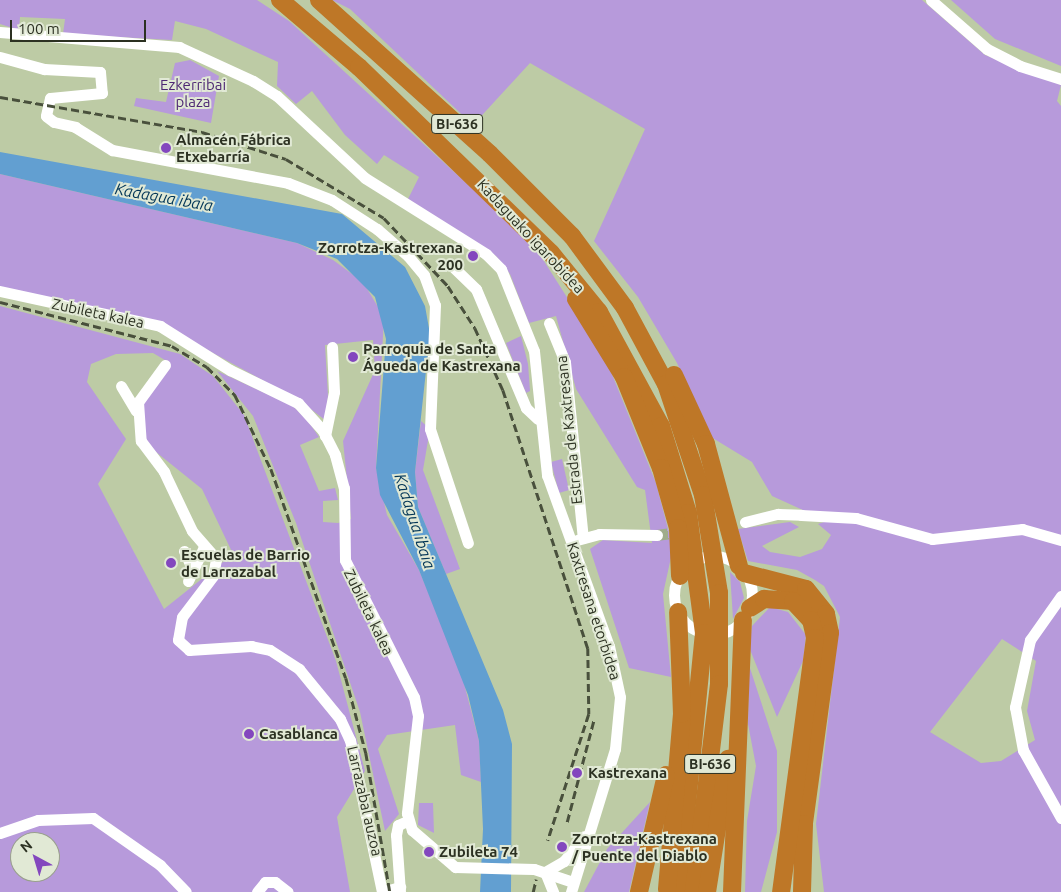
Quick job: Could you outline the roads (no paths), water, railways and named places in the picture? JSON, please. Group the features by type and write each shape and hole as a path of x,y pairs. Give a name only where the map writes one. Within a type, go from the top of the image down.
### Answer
{"highway":[{"name":"Kadaguako igarobidea","path":"280,0 373,80 551,253 599,312 648,397 675,464 688,513 704,632 678,892"},
{"name":"Kadaguako igarobidea","path":"318,0 490,154 588,257 625,308 666,384 703,495 715,566 721,635 719,684 694,892"},
{"path":"551,253 624,377 643,420 678,528 686,570"},
{"path":"588,257 612,275 633,304 677,382 717,476 738,567 806,589 826,614 830,633 804,824 802,892"},
{"path":"732,892 738,700 743,618 764,599 793,601 811,620 815,638 781,892"},
{"path":"667,892 682,673 678,612"},
{"path":"639,892 670,757 682,673"},
{"path":"707,892 738,700"}],"street":[{"path":"931,0 986,50 1061,79"},
{"name":"Kaxtresana etorbidea","path":"0,32 179,47 276,96 365,178 493,260 530,336 538,419 547,474 609,646 621,704 615,749 572,887"},
{"path":"0,57 44,68 100,72 102,93 55,94 48,105 46,116 54,122 89,136 112,150 288,183 323,196 377,229 408,256 424,276 435,305 430,429 468,543"},
{"name":"Estrada de Kaxtresana","path":"450,264 476,289 526,408 538,419"},
{"name":"Zubileta kalea","path":"0,291 160,326 230,370 298,403 326,436 344,488 345,560 414,697 417,726 407,821"},
{"name":"Estrada de Kaxtresana","path":"550,323 565,362 582,538"},
{"path":"326,436 334,392 332,347"},
{"path":"136,411 165,365"},
{"name":"Larrazabal auzoa","path":"120,386 136,411 141,440 204,547 216,559 213,576 182,617 178,640 189,650 251,646 270,650 299,669 327,702 350,740 382,892"},
{"path":"745,522 778,514 856,518 932,539 1039,530 1061,540"},
{"path":"569,537 657,535"},
{"path":"188,581 192,568 204,547"},
{"path":"184,551 192,568"},
{"path":"707,557 738,567 752,593 743,618 718,634 690,627 678,612 674,594 686,570 707,557"},
{"path":"1061,596 1030,640 1014,707 1022,750 1061,818"},
{"path":"0,833 38,820 92,818 160,865 186,892"},
{"path":"382,892 400,889 396,835 398,826 407,821 455,867 540,870 564,860 588,831"},
{"path":"540,870 572,887"},
{"path":"540,870 553,892"},
{"path":"257,892 265,882 275,882 288,892"}],"water":[{"name":"Kadagua ibaia","path":"0,152 342,214 405,267 425,306 430,334 415,472 418,507 503,710 512,744 511,892 480,892 483,829 479,741 468,695 419,570 380,495 376,468 386,339 375,297 337,259 297,243 0,174"}],"tunnel":[{"path":"657,535 684,531"}],"railway":[{"path":"0,97 202,132 286,159 384,218 448,286 475,328 503,390 588,648 589,714 548,840"},
{"path":"0,302 172,346 207,367 235,395 271,469 346,678 366,753 390,892"},
{"path":"567,822 594,719"},
{"path":"533,892 536,879"}],"place":[{"name":"Almacén Fábrica Etxebarría","path":"166,148"},
{"name":"Zorrotza-Kastrexana 200","path":"473,256"},
{"name":"Parroquia de Santa Águeda de Kastrexana","path":"353,357"},
{"name":"Escuelas de Barrio de Larrazabal","path":"171,563"},
{"name":"Casablanca","path":"249,734"},
{"name":"Kastrexana","path":"577,773"},
{"name":"Zorrotza-Kastrexana / Puente del Diablo","path":"562,847"},
{"name":"Zubileta 74","path":"429,852"}],"park label":[{"name":"Ezkerribai plaza","path":"193,92"}]}
